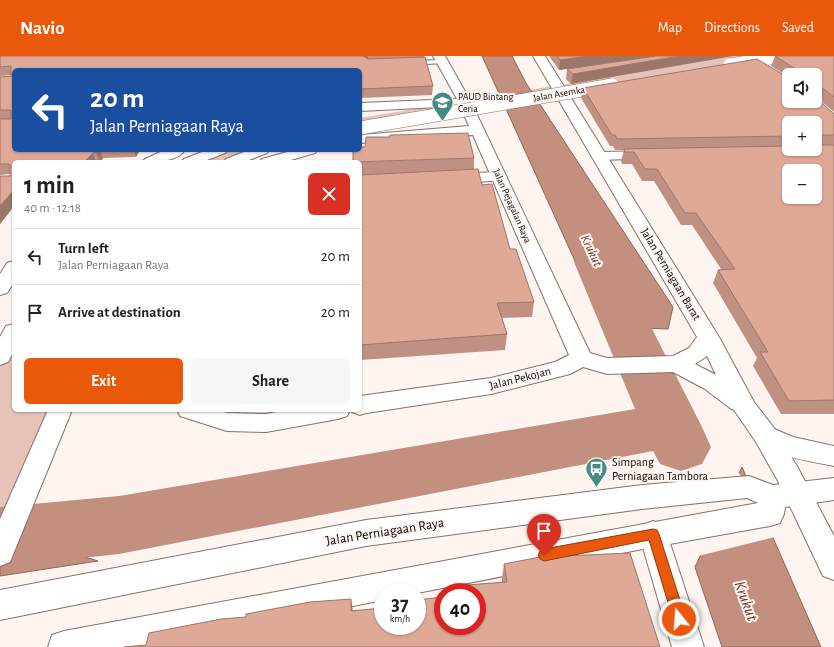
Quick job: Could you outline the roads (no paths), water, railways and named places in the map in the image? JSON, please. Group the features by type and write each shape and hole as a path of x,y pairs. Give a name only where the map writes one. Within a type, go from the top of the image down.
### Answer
{"street":[{"name":"Jalan Perniagaan Barat","path":"539,56 708,337 745,408 765,435 773,498 834,566"},
{"path":"719,65 734,56"},
{"path":"719,65 787,57"},
{"path":"719,65 756,64 787,57"},
{"name":"Jalan Pejagalan Raya","path":"440,59 465,102 581,358"},
{"path":"756,64 768,70"},
{"path":"552,76 568,74"},
{"name":"Jalan Asemka","path":"362,118 617,76"},
{"name":"Jalan Asemka","path":"362,128 627,84 565,97"},
{"path":"365,106 465,102"},
{"path":"365,106 389,110 400,118 399,127 387,136"},
{"path":"362,139 478,130"},
{"path":"155,160 173,152"},
{"path":"195,160 215,152"},
{"path":"236,160 257,152"},
{"path":"274,160 303,152"},
{"path":"600,156 664,155"},
{"path":"432,180 499,177"},
{"path":"0,289 12,270"},
{"path":"1,355 12,335"},
{"path":"581,358 608,366 673,364 697,353 708,337"},
{"name":"Jalan Pekojan","path":"362,405 492,386 562,368 581,358"},
{"path":"673,364 713,382 745,408"},
{"path":"0,553 59,412"},
{"path":"193,412 227,422 266,422 326,412"},
{"path":"765,435 788,446 834,456"},
{"name":"Jalan Perniagaan Raya","path":"0,605 366,533 642,497 773,498 834,489"},
{"name":"Jalan Perniagaan Raya","path":"64,647 658,534 773,498"},
{"path":"658,534 688,647"}],"lane":[{"path":"405,63 440,59"}],"water":[{"path":"482,56 512,56 526,83 673,307 668,329 612,327 599,314"},
{"path":"742,467 821,647 722,647 695,567"},
{"path":"0,530 98,561 0,576"}],"waterway":[{"name":"Krukut","path":"596,262 671,425"},
{"path":"0,537 119,525 671,425"},
{"name":"Krukut","path":"671,425 681,447"}],"place":[{"name":"PAUD Bintang Ceria","path":"442,122"},
{"name":"Simpang Perniagaan Tambora","path":"596,488"}]}
